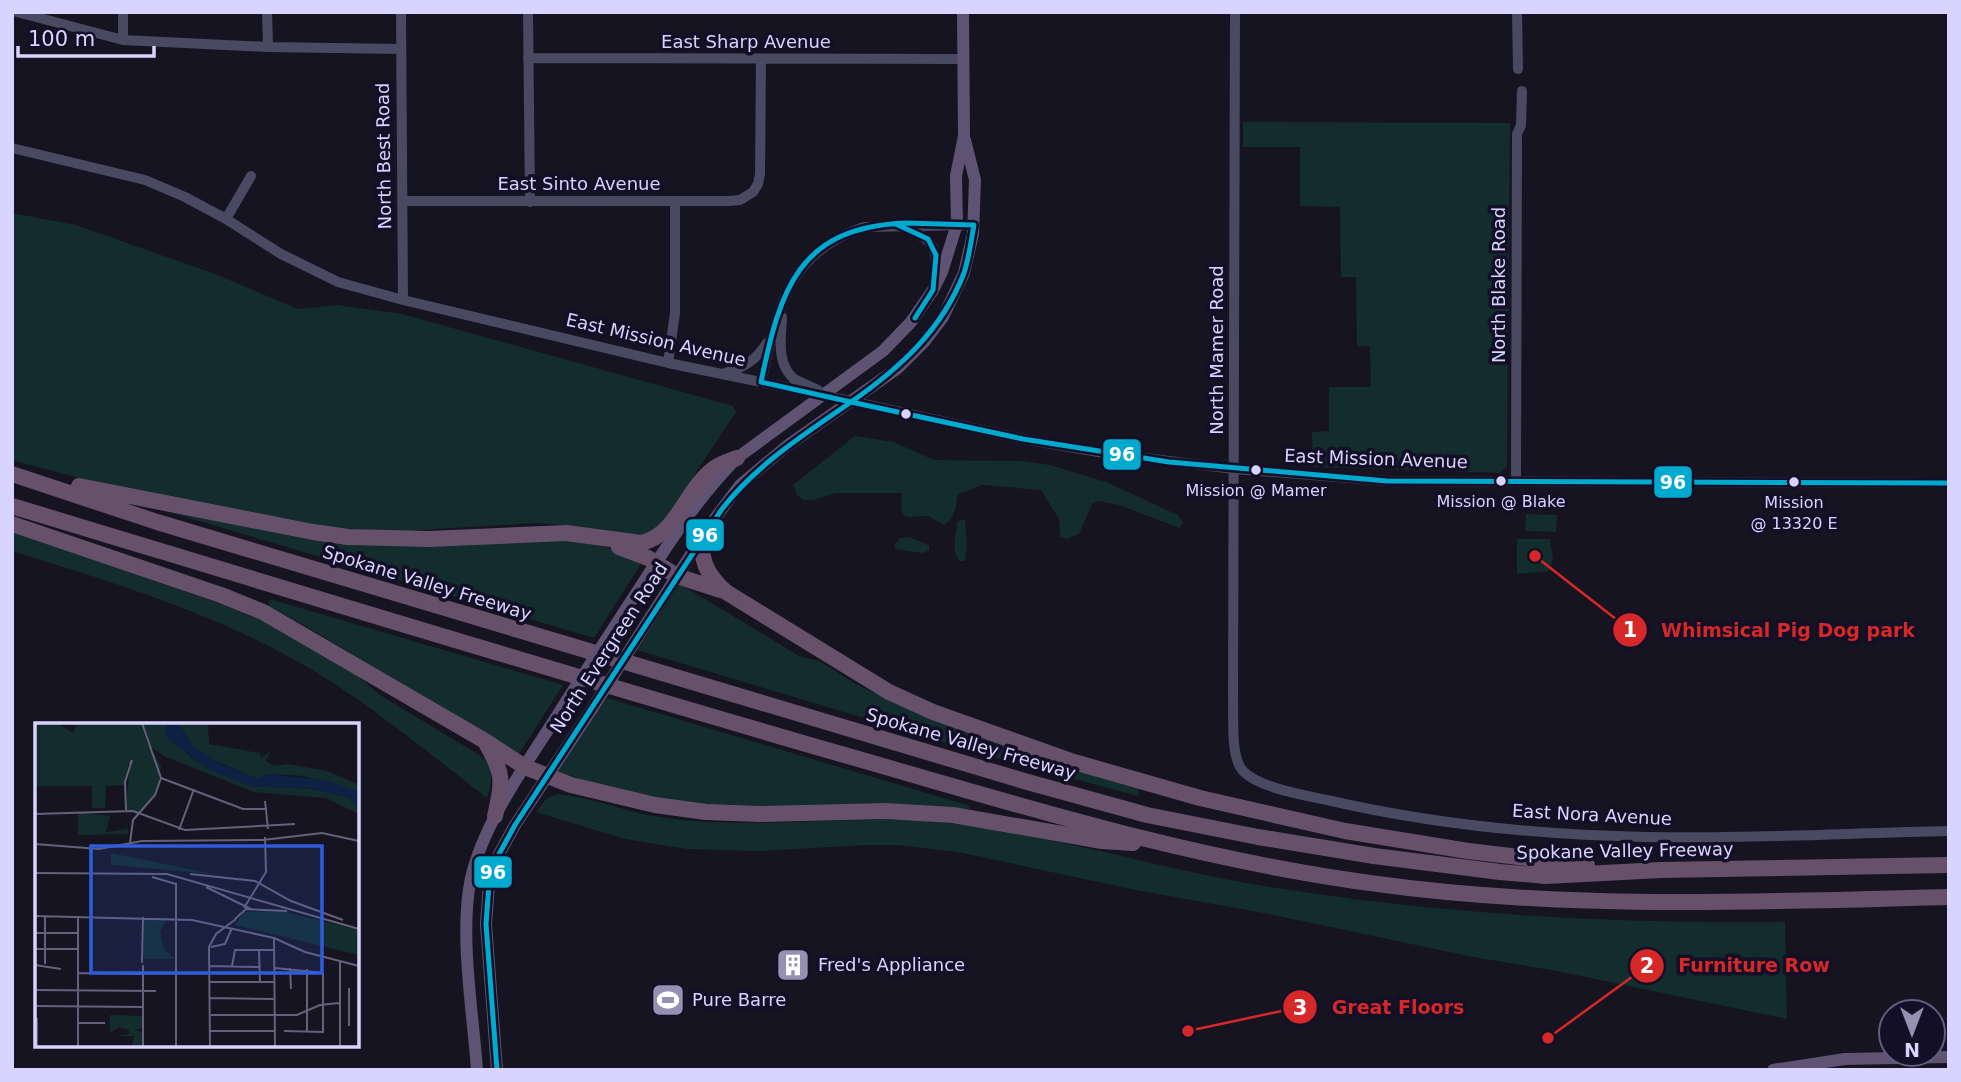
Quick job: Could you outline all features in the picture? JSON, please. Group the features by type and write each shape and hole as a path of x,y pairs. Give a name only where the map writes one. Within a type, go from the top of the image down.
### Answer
{"highway":[{"path":"12,471 102,492 313,533 348,537 429,539 536,533 588,536 630,543 650,541 664,532 697,484 713,468 737,458"},
{"name":"Spokane Valley Freeway","path":"12,471 184,530 1024,781 1147,815 1313,847 1546,876 1661,870 1949,865"},
{"path":"12,506 562,674 1046,813 1176,847 1255,864 1349,880 1462,894 1533,899 1659,904 1949,897"},
{"path":"12,524 221,595 263,612 526,767 546,777 585,789 697,811 759,814 885,811 942,814 1102,841 1176,847"},
{"path":"588,536 637,553 677,576 726,592"},
{"path":"701,540 705,569 713,581 726,592 889,692 1014,741 1130,779 1277,817 1404,842 1565,863 1661,870"},
{"path":"485,741 501,774 502,786 495,816"}],"main road":[{"name":"North Evergreen Road","path":"477,1070 467,906 475,863 495,816 681,525 737,458 883,351 911,322 933,290 942,272 957,224 956,176 964,136 963,12"},
{"name":"North Evergreen Road","path":"497,1070 486,924 489,884 498,856 546,777 677,576 740,485 762,465 898,368 924,342 943,317 964,273 974,225 975,180 964,136"},
{"path":"1773,1070 1845,1059 1949,1057"}],"street":[{"path":"17,12 124,40 268,47 400,49"},
{"path":"124,12 124,40"},
{"path":"267,12 268,47"},
{"name":"North Best Road","path":"401,12 403,300"},
{"path":"528,12 530,202"},
{"name":"North Mamer Road","path":"1235,12 1233,698 1236,757 1242,770"},
{"path":"1517,12 1518,69"},
{"name":"East Sharp Avenue","path":"528,58 963,60"},
{"name":"East Sinto Avenue","path":"402,201 740,200 752,192 760,174 761,59"},
{"name":"North Blake Road","path":"1516,481 1517,134 1521,125 1522,91"},
{"name":"East Mission Avenue","path":"12,148 145,180 185,197 281,254 338,282 668,363 761,382 790,383 836,398 1050,444 1169,463 1387,481 1949,483"},
{"path":"226,219 251,176"},
{"path":"668,363 676,313 675,202"},
{"path":"898,225 918,233 932,244 936,256 933,290"},
{"path":"761,382 782,300 797,273 826,244 864,227 974,225"},
{"path":"782,300 781,356 790,383"},
{"path":"722,373 738,370 753,360 772,333"},
{"name":"East Nora Avenue","path":"1242,770 1263,783 1337,802 1457,822 1537,831 1634,837 1710,837 1949,831"}],"green space":[{"path":"1243,122 1510,123 1507,466 1500,473 1313,467 1312,432 1329,431 1329,387 1371,387 1370,346 1357,346 1356,277 1341,277 1340,207 1300,206 1300,147 1243,147"},
{"path":"12,213 76,225 215,274 298,309 337,305 402,314 733,406 736,412 661,525 653,532 635,536 535,523 405,531 328,528 105,485 12,460"},
{"path":"855,436 894,442 934,460 1021,461 1050,465 1106,482 1178,515 1183,523 1180,528 1119,505 1098,501 1092,504 1079,534 1067,539 1060,537 1059,519 1041,490 982,485 958,494 953,515 944,525 928,516 903,515 902,493 836,493 813,500 803,500 797,495 793,485"},
{"path":"162,510 314,536 553,539 602,546 644,559 594,638"},
{"path":"1526,514 1557,515 1556,532 1525,531"},
{"path":"965,520 965,561 959,561 955,551 957,522"},
{"path":"12,532 264,621 355,674 380,695 481,756 489,765 491,776 487,798 359,700 279,651 167,602 12,551"},
{"path":"909,537 929,545 929,550 923,553 895,549 900,538"},
{"path":"1517,539 1550,539 1553,559 1549,571 1517,574"},
{"path":"680,584 799,656 819,661 856,684 932,720 1055,763 1139,788 1138,796 1001,759 637,650"},
{"path":"270,599 563,685 519,754 268,606"},
{"path":"607,698 970,806 969,809 878,803 745,807 696,805 597,785 558,771"},
{"path":"558,794 642,814 693,821 742,823 901,820 965,825 1036,837 1246,883 1447,909 1650,921 1785,922 1787,1019 1557,971 1473,957 1269,914 1136,890 958,852 898,845 759,851 687,849 625,839 536,812 546,799"}],"transit line":[{"name":"96","path":"906,223 974,225 966,267 955,294 918,346 886,376 851,402 761,382 776,319 800,270 818,251 840,237 870,227 906,223"},
{"name":"96","path":"898,225 928,239 936,255 933,290 915,318"},
{"name":"96","path":"497,1070 486,924 489,884 498,856 515,825 722,509 766,464 851,402"},
{"name":"96","path":"851,402 1023,439 1169,462 1387,481 1949,483"}],"place":[{"name":"Mission @ Mamer","path":"1256,470"},
{"name":"Mission @ Blake","path":"1501,481"},
{"name":"Mission @ 13320 E","path":"1794,482"},
{"name":"Whimsical Pig Dog park","path":"1535,556"},
{"name":"Fred's Appliance","path":"793,965"},
{"name":"Pure Barre","path":"668,1000"},
{"name":"Great Floors","path":"1188,1031"},
{"name":"Furniture Row","path":"1548,1038"}]}
